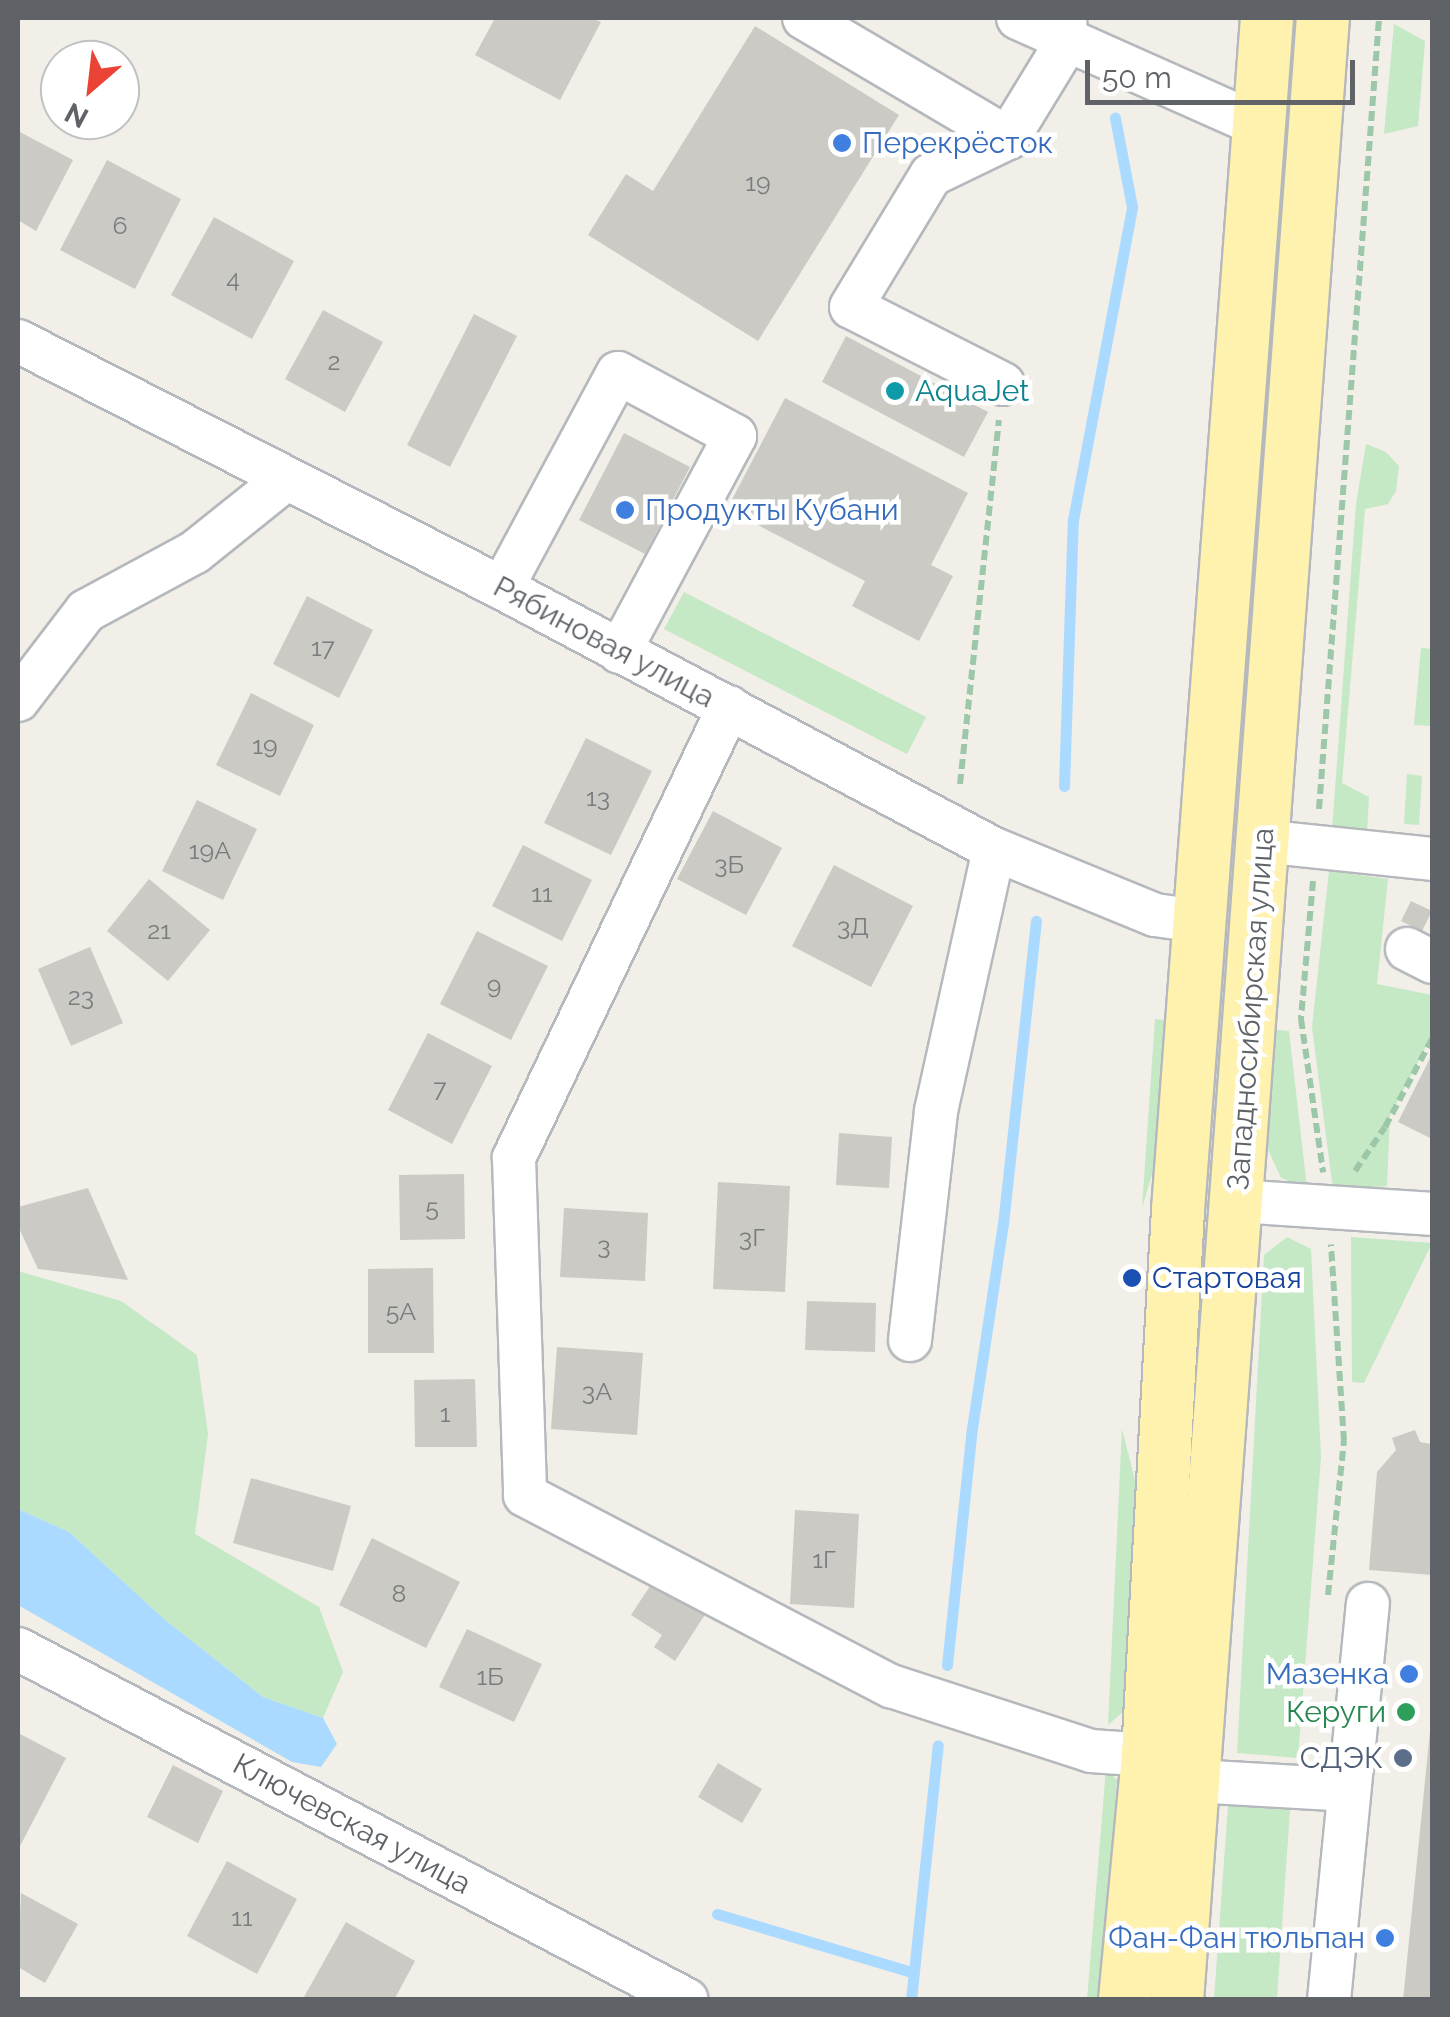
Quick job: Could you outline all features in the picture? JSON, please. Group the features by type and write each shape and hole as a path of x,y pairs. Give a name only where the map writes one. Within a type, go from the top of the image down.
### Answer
{"main road":[{"name":"Западносибирская улица","path":"1125,2000 1148,1755 1198,921 1267,18"},
{"name":"Западносибирская улица","path":"1177,2000 1323,18"}],"street":[{"path":"804,18 1008,138"},
{"path":"1018,18 1066,30 1261,126"},
{"path":"1003,384 851,306 931,175 1008,138 1066,30"},
{"name":"Рябиновая улица","path":"18,342 502,588 994,850 1155,914 1198,921"},
{"path":"502,588 618,373 736,436 619,652"},
{"path":"18,700 86,610 195,552 286,480"},
{"path":"729,707 514,1158 524,1494 891,1686 1091,1750 1148,1755"},
{"path":"1262,841 1432,859"},
{"path":"910,1340 936,1111 994,850"},
{"path":"1238,1201 1432,1214"},
{"path":"1328,2000 1368,1604"},
{"name":"Ключевская улица","path":"18,1649 687,2000"},
{"path":"1194,1781 1347,1790"}],"path":[{"path":"1326,1616 1344,1440 1328,1209 1300,1019 1317,845 1379,18"},
{"path":"955,828 973,792 958,783 1003,384"},
{"path":"1328,1209 1385,1127 1432,1040"}],"green space":[{"path":"1394,24 1425,41 1418,126 1384,134"},
{"path":"1366,444 1386,452 1399,466 1396,491 1388,504 1365,509 1342,783 1369,797 1367,833 1332,830 1356,504"},
{"path":"684,592 926,717 907,754 664,629"},
{"path":"1421,648 1432,649 1432,726 1414,725"},
{"path":"1407,774 1422,776 1419,825 1404,824"},
{"path":"1329,871 1388,879 1377,984 1432,995 1432,1035 1390,1116 1387,1186 1333,1190 1312,1027"},
{"path":"1155,1019 1167,1020 1160,1147 1142,1208"},
{"path":"1276,1030 1289,1031 1307,1188 1281,1178 1267,1147"},
{"path":"1287,1237 1311,1249 1321,1457 1298,1758 1237,1753 1264,1255"},
{"path":"1351,1237 1432,1243 1364,1383 1352,1382"},
{"path":"18,1271 121,1301 197,1355 208,1434 195,1534 319,1607 343,1672 323,1718 263,1697 164,1619 69,1532 18,1509"},
{"path":"1122,1429 1138,1492 1124,1711 1108,1725"},
{"path":"1106,1768 1117,1780 1100,1999 1087,2000"},
{"path":"1228,1806 1290,1810 1277,1999 1214,1999"}],"water":[{"path":"18,1509 69,1532 164,1619 263,1697 323,1718 337,1744 321,1767 292,1762 18,1605"}],"building":[{"path":"495,18 591,18 601,22 560,100 475,55"},
{"path":"755,26 899,115 758,341 588,235 626,174 653,191"},
{"path":"18,131 73,160 36,231 18,220"},
{"path":"107,160 181,199 135,289 60,250"},
{"path":"214,217 294,261 252,339 171,295"},
{"path":"323,310 383,342 345,412 285,379"},
{"path":"474,314 517,336 450,467 407,445"},
{"name":"AquaJet","path":"846,336 988,412 964,457 822,382"},
{"path":"785,398 968,493 931,565 953,576 919,641 852,606 865,581 727,509"},
{"path":"624,433 690,467 645,554 579,520"},
{"path":"307,596 373,630 339,698 273,664"},
{"path":"251,693 314,725 280,796 216,765"},
{"path":"586,738 652,771 611,855 544,823"},
{"path":"197,800 257,829 223,900 162,871"},
{"path":"713,811 782,848 746,915 677,879"},
{"path":"523,845 592,880 562,941 492,906"},
{"path":"834,865 913,906 871,987 792,946"},
{"path":"149,879 210,930 168,981 107,931"},
{"path":"1411,901 1432,911 1422,931 1401,921"},
{"path":"477,931 548,966 511,1040 440,1004"},
{"path":"90,947 123,1023 71,1046 38,969"},
{"path":"428,1033 492,1066 452,1144 388,1110"},
{"path":"1432,1054 1432,1139 1398,1122"},
{"path":"839,1133 892,1137 889,1188 836,1185"},
{"path":"464,1174 465,1239 400,1240 399,1175"},
{"path":"718,1182 790,1186 785,1292 713,1289"},
{"path":"88,1188 128,1280 38,1269 18,1226 18,1207"},
{"path":"564,1208 648,1213 645,1281 560,1277"},
{"path":"433,1268 434,1353 368,1353 368,1269"},
{"path":"807,1301 876,1303 875,1352 805,1350"},
{"path":"557,1347 643,1353 637,1435 551,1429"},
{"path":"475,1379 477,1447 415,1447 414,1380"},
{"path":"1415,1430 1420,1442 1432,1444 1432,1575 1369,1570 1377,1472 1396,1450 1392,1438"},
{"path":"251,1478 351,1506 333,1571 233,1543"},
{"path":"795,1510 859,1514 854,1608 790,1604"},
{"path":"372,1538 460,1582 426,1648 339,1605"},
{"path":"654,1580 706,1613 675,1661 654,1647 662,1635 631,1615"},
{"path":"467,1629 542,1664 514,1722 439,1687"},
{"path":"1430,1731 1432,2000 1403,2000"},
{"path":"18,1733 66,1758 18,1850"},
{"path":"718,1763 762,1789 742,1823 698,1797"},
{"path":"173,1765 223,1791 198,1843 147,1817"},
{"path":"227,1861 297,1899 257,1974 187,1936"},
{"path":"21,1893 78,1924 45,1983 18,1967"},
{"path":"346,1922 415,1961 394,2000 304,1997"}],"waterway":[{"path":"1064,786 1073,520 1132,207 1115,118"},
{"path":"947,1665 971,1435 1003,1224 1036,921"},
{"path":"911,2000 938,1745"},
{"path":"717,1914 911,1972"}],"place":[{"name":"Перекрёсток","path":"842,143"},
{"name":"AquaJet","path":"895,391"},
{"name":"Продукты Кубани","path":"625,510"},
{"name":"Стартовая","path":"1132,1278"},
{"name":"Мазенка","path":"1409,1674"},
{"name":"Керуги","path":"1406,1712"},
{"name":"СДЭК","path":"1403,1758"},
{"name":"Фан-Фан тюльпан","path":"1385,1938"}]}
